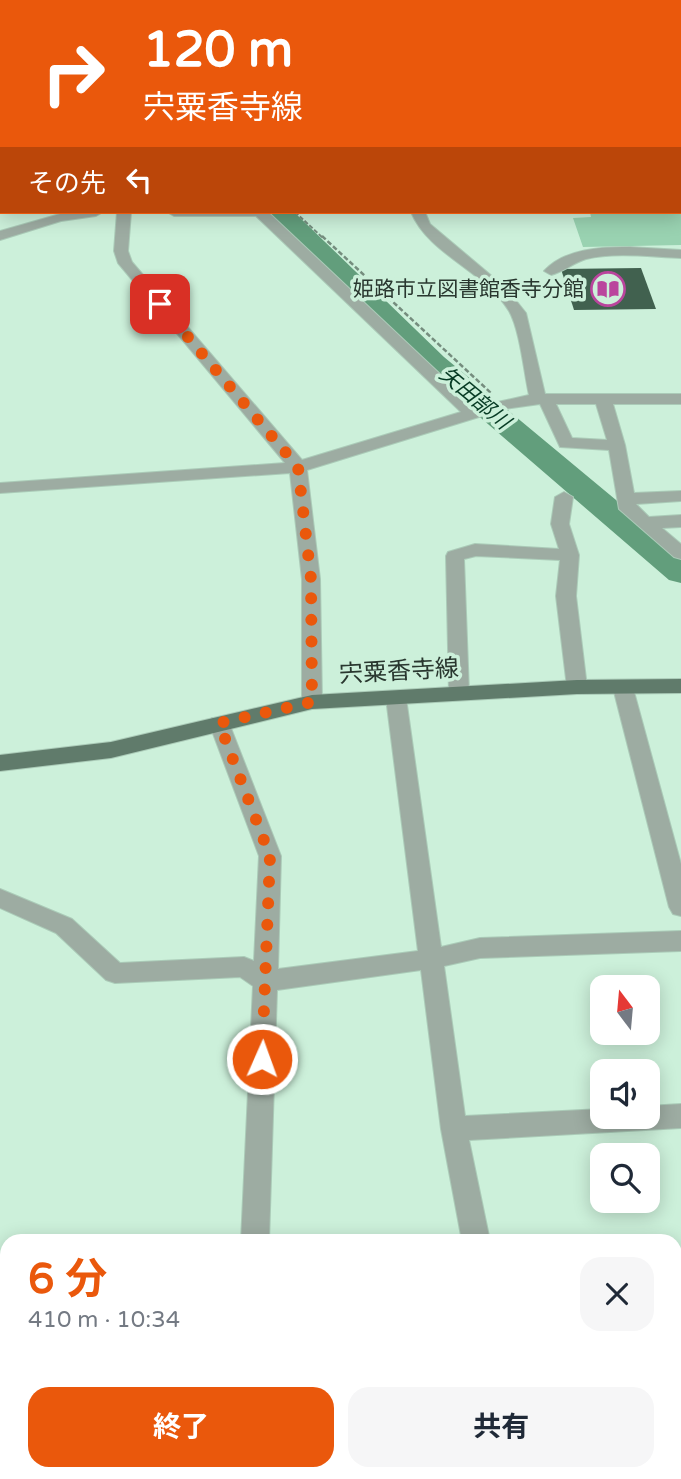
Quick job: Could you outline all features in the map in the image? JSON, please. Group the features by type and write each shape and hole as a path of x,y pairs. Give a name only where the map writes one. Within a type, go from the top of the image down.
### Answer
{"main road":[{"name":"宍粟香寺線","path":"0,763 111,750 312,702 577,687 681,686"}],"street":[{"path":"0,236 59,217 81,214"},
{"path":"124,214 121,251 125,263 298,467 311,579 312,702"},
{"path":"262,214 473,414"},
{"path":"419,214 424,226 501,291 518,313 542,399 566,443 617,445"},
{"path":"551,271 564,261 587,253 681,254"},
{"path":"0,488 298,467 503,404 542,399 681,399"},
{"path":"603,399 617,445 628,509 681,553"},
{"path":"627,499 681,496"},
{"path":"564,497 560,524 569,555 566,596 577,687"},
{"path":"645,523 681,521"},
{"path":"459,694 455,556 475,550 569,555"},
{"path":"623,688 681,907"},
{"path":"396,698 454,1129 475,1234"},
{"path":"219,723 270,856 256,1234"},
{"path":"0,898 64,926 115,973 244,967 265,981 431,959 481,948 681,941"},
{"path":"454,1129 681,1116"}],"path":[{"path":"297,214 503,404"}],"green space":[{"path":"590,214 681,214 681,245 583,247 573,218 591,217"}],"building":[{"name":"姫路市立図書館香寺分館","path":"641,268 656,309 574,310 561,269"}],"waterway":[{"name":"矢田部川","path":"282,214 434,363 681,572"}],"place":[{"name":"姫路市立図書館香寺分館","path":"608,289"}],"route":[{"path":"160,304 298,467 311,579 312,702 219,723 270,856 262,1059"}]}
